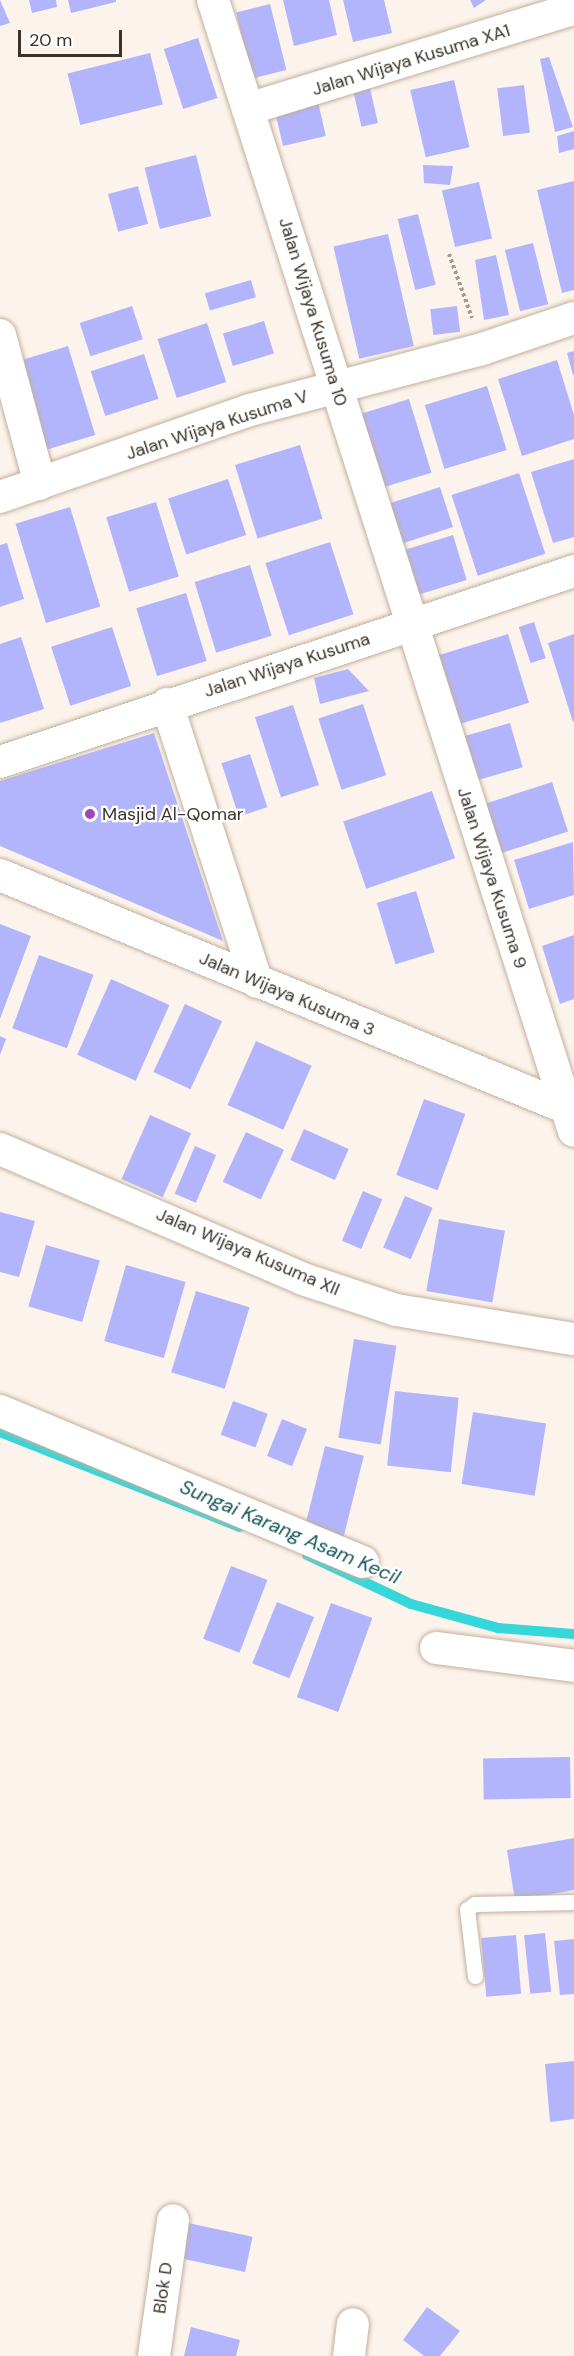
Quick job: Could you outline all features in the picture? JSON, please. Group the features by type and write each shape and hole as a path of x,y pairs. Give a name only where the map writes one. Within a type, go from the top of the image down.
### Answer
{"street":[{"name":"Jalan Wijaya Kusuma 10","path":"213,0 410,624"},
{"name":"Jalan Wijaya Kusuma XA1","path":"248,109 539,10 574,9"},
{"name":"Jalan Wijaya Kusuma V","path":"0,497 250,410 482,349 574,318"},
{"path":"0,335 40,484"},
{"name":"Jalan Wijaya Kusuma","path":"0,762 167,704 574,571"},
{"name":"Jalan Wijaya Kusuma 9","path":"410,624 572,1118"},
{"path":"167,704 257,982"},
{"name":"Jalan Wijaya Kusuma 3","path":"0,875 257,982 572,1118"},
{"name":"Jalan Wijaya Kusuma XII","path":"0,1149 303,1279 396,1310 574,1339"},
{"path":"0,1411 363,1562"},
{"path":"436,1648 574,1666"},
{"name":"Blok D","path":"154,2356 173,2220"},
{"path":"349,2356 353,2324"}],"lane":[{"path":"475,1976 467,1909 475,1904 574,1902"}],"path":[{"path":"449,254 482,349"}],"building":[{"path":"0,0 10,23 0,26"},
{"path":"29,0 56,0 57,7 32,13"},
{"path":"68,0 116,0 116,2 71,13"},
{"path":"283,0 329,0 337,35 294,46"},
{"path":"343,0 384,0 392,33 353,42"},
{"path":"470,0 486,0 474,8"},
{"path":"270,4 286,70 252,78 236,12"},
{"path":"198,38 217,98 183,109 164,49"},
{"path":"150,53 163,104 80,125 68,74"},
{"path":"549,57 573,127 555,132 540,59"},
{"path":"454,80 470,147 426,157 410,90"},
{"path":"369,84 378,123 361,127 352,88"},
{"path":"524,85 530,133 503,136 497,88"},
{"path":"318,102 326,136 283,146 275,112"},
{"path":"574,131 574,149 559,153 557,136"},
{"path":"196,155 211,216 160,229 145,168"},
{"path":"423,165 453,166 450,185 424,183"},
{"path":"574,181 574,290 562,293 537,190"},
{"path":"479,182 492,239 455,247 442,191"},
{"path":"138,186 148,224 118,232 108,194"},
{"path":"418,214 436,285 415,290 398,219"},
{"path":"388,234 414,346 359,359 333,247"},
{"path":"533,243 548,304 520,311 505,250"},
{"path":"496,255 509,315 484,320 475,260"},
{"path":"251,280 256,297 210,311 205,293"},
{"path":"132,306 143,339 91,356 80,323"},
{"path":"457,306 460,332 433,335 430,309"},
{"path":"264,321 274,354 233,366 223,334"},
{"path":"207,323 226,382 177,398 158,339"},
{"path":"68,346 95,435 42,451 14,362"},
{"path":"574,351 574,375 573,375 567,353"},
{"path":"144,354 159,399 105,416 91,371"},
{"path":"557,360 574,415 574,439 522,456 498,379"},
{"path":"487,386 507,450 444,469 425,405"},
{"path":"409,399 432,473 371,491 349,417"},
{"path":"300,445 323,519 257,539 235,465"},
{"path":"574,459 574,537 553,543 531,472"},
{"path":"519,473 545,554 478,576 451,495"},
{"path":"228,479 246,535 186,555 168,498"},
{"path":"440,487 453,527 392,547 379,507"},
{"path":"156,502 179,577 129,592 106,517"},
{"path":"70,507 100,606 46,623 15,524"},
{"path":"453,535 467,580 406,598 393,553"},
{"path":"330,542 353,614 289,635 265,563"},
{"path":"7,543 24,599 0,607 0,545"},
{"path":"250,565 272,636 216,653 195,582"},
{"path":"186,593 207,661 157,676 136,608"},
{"path":"534,622 546,658 531,663 519,627"},
{"path":"112,627 131,686 70,706 51,647"},
{"path":"508,634 529,703 455,725 434,657"},
{"path":"574,634 574,722 573,722 548,643"},
{"path":"21,637 44,709 0,723 0,644"},
{"path":"348,669 369,691 320,704 314,678"},
{"path":"363,704 386,775 341,790 318,719"},
{"path":"293,705 319,785 281,797 255,717"},
{"path":"510,723 523,767 478,780 465,736"},
{"name":"Masjid Al-Qomar","path":"154,733 223,941 0,846 0,781"},
{"path":"250,754 267,807 239,817 221,763"},
{"path":"552,782 568,831 499,854 483,805"},
{"path":"432,791 455,858 366,889 343,822"},
{"path":"573,842 574,895 529,909 514,860"},
{"path":"416,891 435,952 396,964 377,903"},
{"path":"0,924 31,936 0,1019"},
{"path":"574,935 574,999 560,1004 542,946"},
{"path":"39,955 94,975 67,1048 12,1028"},
{"path":"111,979 169,1005 136,1081 77,1055"},
{"path":"185,1004 222,1021 190,1089 153,1072"},
{"path":"0,1036 6,1039 0,1055"},
{"path":"256,1041 312,1066 283,1130 228,1105"},
{"path":"424,1099 465,1114 438,1190 396,1175"},
{"path":"150,1115 191,1133 163,1197 122,1179"},
{"path":"304,1129 349,1149 335,1180 290,1160"},
{"path":"246,1132 284,1150 261,1200 223,1182"},
{"path":"195,1146 216,1155 196,1203 175,1194"},
{"path":"363,1191 382,1199 361,1249 342,1241"},
{"path":"405,1196 433,1208 411,1259 383,1248"},
{"path":"0,1212 35,1221 19,1277 0,1272"},
{"path":"439,1219 505,1231 492,1303 426,1291"},
{"path":"46,1245 100,1260 82,1322 28,1307"},
{"path":"126,1265 186,1282 164,1358 104,1341"},
{"path":"196,1291 250,1307 225,1389 171,1372"},
{"path":"354,1339 396,1346 381,1444 338,1438"},
{"path":"395,1391 459,1398 451,1472 387,1466"},
{"path":"233,1401 268,1414 255,1447 221,1435"},
{"path":"473,1412 546,1424 535,1496 462,1484"},
{"path":"282,1419 307,1429 292,1466 267,1456"},
{"path":"325,1446 364,1456 343,1538 304,1528"},
{"path":"231,1566 267,1580 239,1653 203,1639"},
{"path":"277,1602 314,1617 289,1678 252,1663"},
{"path":"331,1603 372,1618 338,1712 297,1697"},
{"path":"570,1757 571,1798 484,1800 483,1759"},
{"path":"574,1838 574,1890 515,1901 507,1850"},
{"path":"545,1933 551,1992 530,1994 524,1935"},
{"path":"516,1935 521,1994 486,1997 481,1938"},
{"path":"574,1939 574,1994 560,1995 554,1941"},
{"path":"574,2061 574,2119 550,2122 545,2064"},
{"path":"188,2223 253,2237 245,2272 181,2258"},
{"path":"427,2307 460,2331 440,2356 424,2356 403,2340"},
{"path":"191,2327 240,2340 236,2356 184,2356"}],"waterway":[{"name":"Sungai Karang Asam Kecil","path":"0,1432 240,1527"},
{"name":"Sungai Karang Asam Kecil","path":"307,1555 411,1604 498,1628 574,1634"}],"place":[{"name":"Masjid Al-Qomar","path":"90,814"}]}
